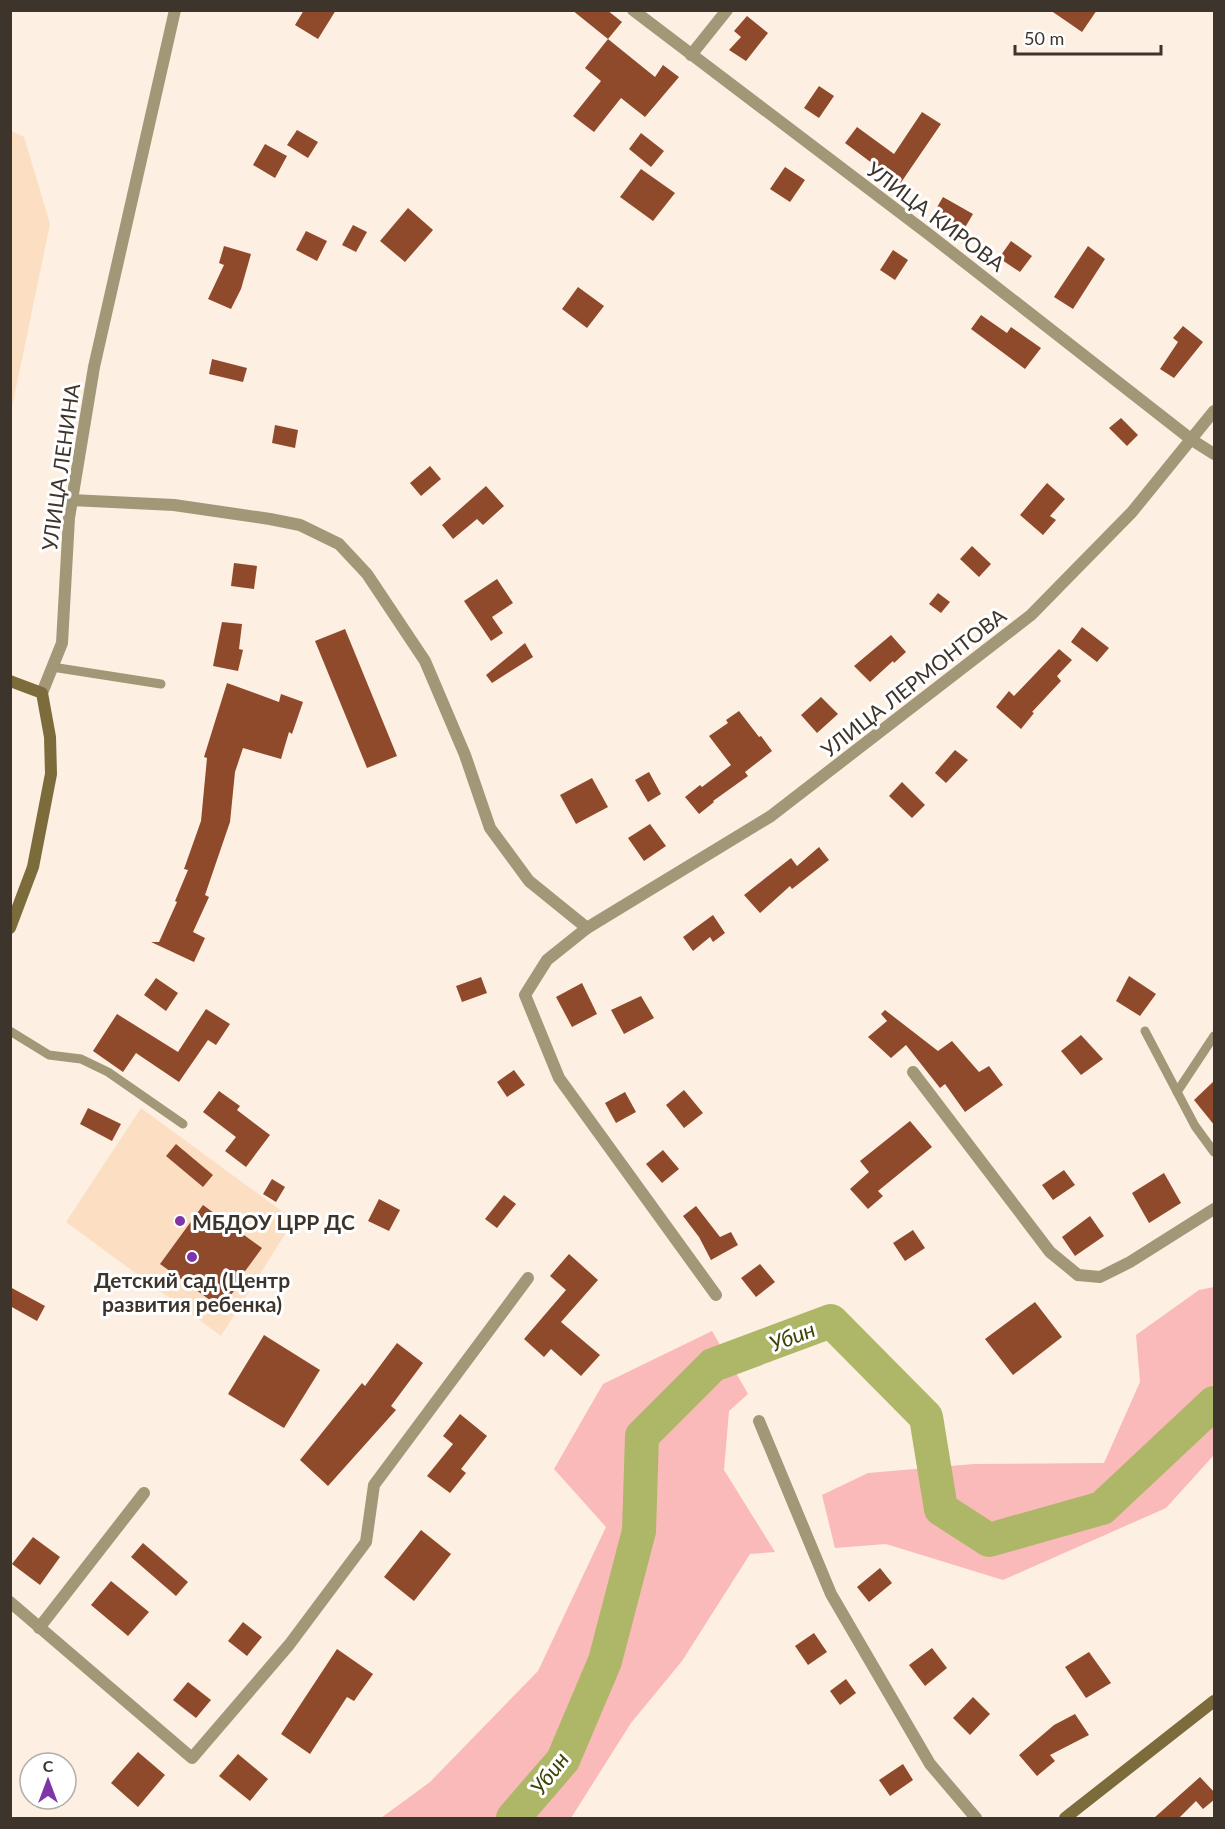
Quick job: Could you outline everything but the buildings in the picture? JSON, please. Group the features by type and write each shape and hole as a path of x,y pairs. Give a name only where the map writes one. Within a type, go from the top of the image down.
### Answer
{"street":[{"name":"УЛИЦА ЛЕНИНА","path":"42,693 62,643 71,500 94,367 175,10"},
{"name":"УЛИЦА КИРОВА","path":"633,10 940,243 1192,440 1215,454"},
{"path":"691,55 727,10"},
{"name":"УЛИЦА ЛЕРМОНТОВА","path":"716,1295 559,1078 525,995 547,960 587,927 771,816 1031,615 1132,512 1215,411"},
{"path":"71,500 174,505 270,519 300,525 339,544 367,574 425,662 465,755 490,828 529,880 587,927"},
{"path":"10,681 42,693 50,737 51,774 33,867 10,928"},
{"path":"913,1072 1050,1252 1078,1275 1100,1277 1215,1209"},
{"path":"10,1602 192,1758 290,1645 366,1542 374,1485 528,1278"},
{"path":"759,1421 831,1594 930,1764 976,1818"},
{"path":"39,1628 144,1493"},
{"path":"1065,1818 1215,1701"}],"lane":[{"path":"52,667 161,684"},
{"path":"10,1031 49,1055 81,1059 108,1072 183,1124"},
{"path":"1145,1031 1195,1126 1215,1152"},
{"path":"1177,1092 1215,1036"}],"shaded area":[{"path":"11,131 24,137 50,224 11,412"},
{"name":"МБДОУ ЦРР ДС","path":"141,1108 294,1220 221,1336 66,1222"},
{"path":"1214,1287 1214,1455 1166,1508 1003,1580 886,1544 835,1548 822,1495 868,1473 974,1464 1104,1463 1140,1382 1136,1335 1199,1290"},
{"path":"712,1331 748,1394 729,1411 724,1470 775,1552 750,1554 682,1661 631,1723 571,1818 381,1818 430,1782 538,1671 606,1527 554,1469 603,1384"}],"waterway":[{"name":"Убин","path":"513,1818 563,1760 605,1661 639,1531 642,1436 713,1365 831,1321 926,1417 941,1509 989,1540 1102,1508 1214,1403"}],"place":[{"name":"МБДОУ ЦРР ДС","path":"180,1221"},
{"name":"Детский сад (Центр развития ребенка)","path":"192,1257"}]}
